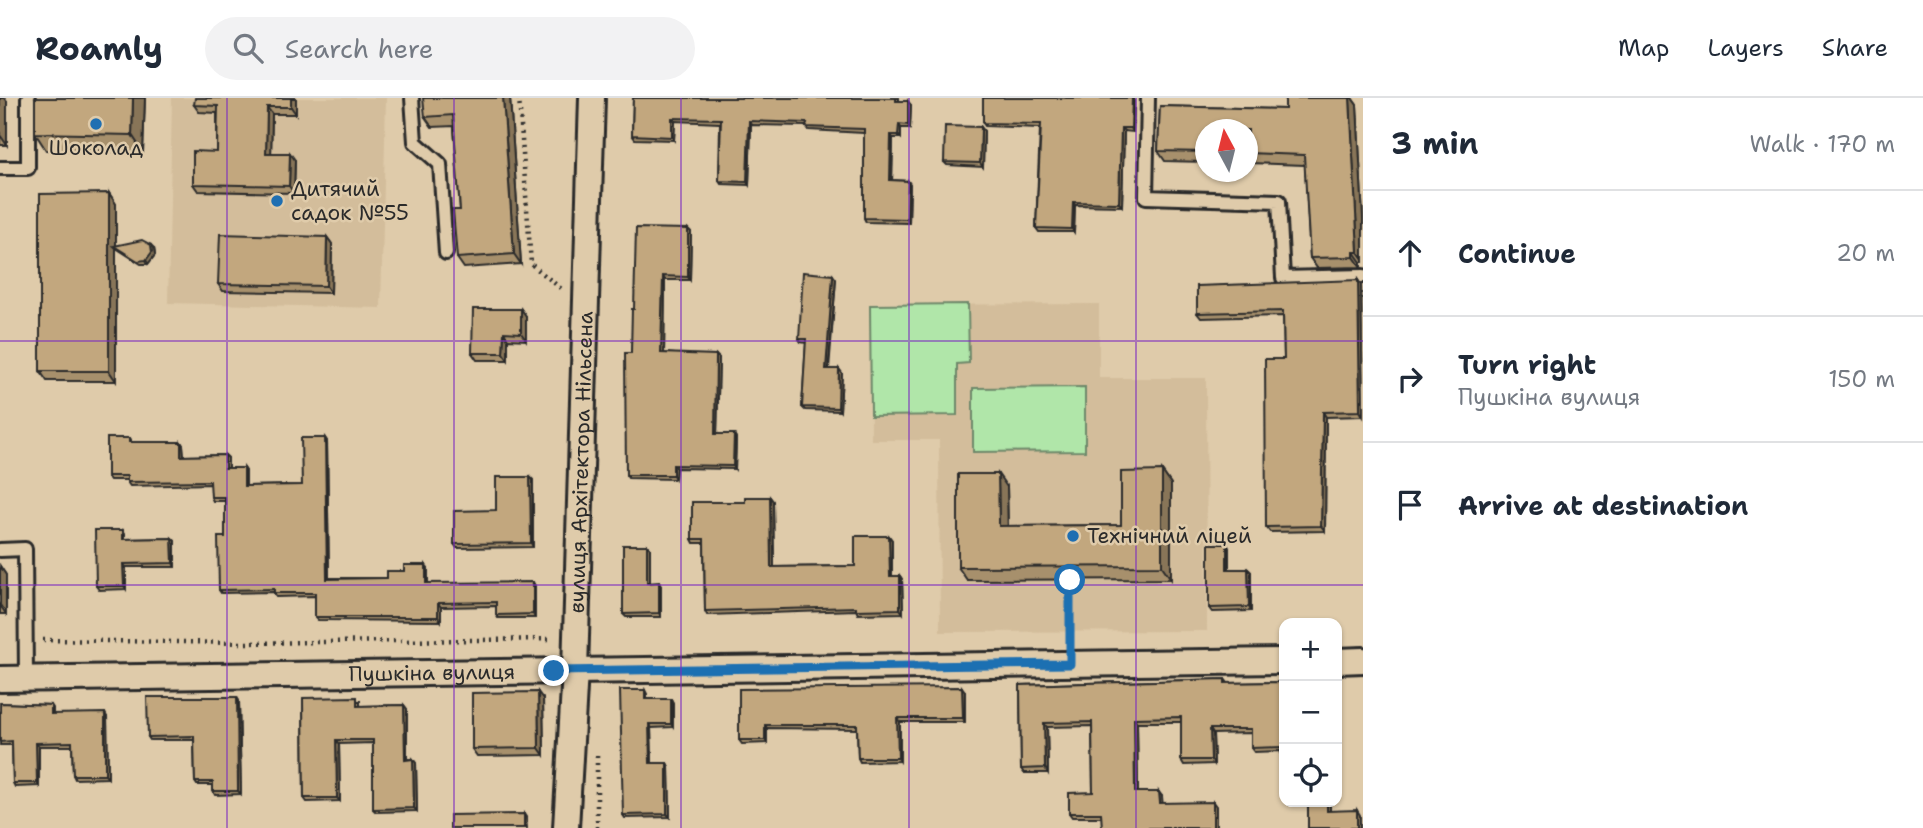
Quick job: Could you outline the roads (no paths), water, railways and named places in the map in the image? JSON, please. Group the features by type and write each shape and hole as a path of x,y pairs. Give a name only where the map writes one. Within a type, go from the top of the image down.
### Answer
{"street":[{"name":"вулиця Архітектора Нільсена","path":"566,828 575,670 592,98"},
{"path":"1342,661 1363,660"},
{"name":"Пушкіна вулиця","path":"0,679 1279,661"}],"lane":[{"path":"0,168 28,168 28,98"},
{"path":"412,98 415,142 440,164 446,253"},
{"path":"1148,98 1146,197 1279,201 1283,278 1363,276"},
{"path":"0,550 24,549 26,678"}],"place":[{"name":"Шоколад","path":"96,124"},
{"name":"Дитячий садок №55","path":"277,201"},
{"name":"Технічний ліцей","path":"1073,536"}]}
